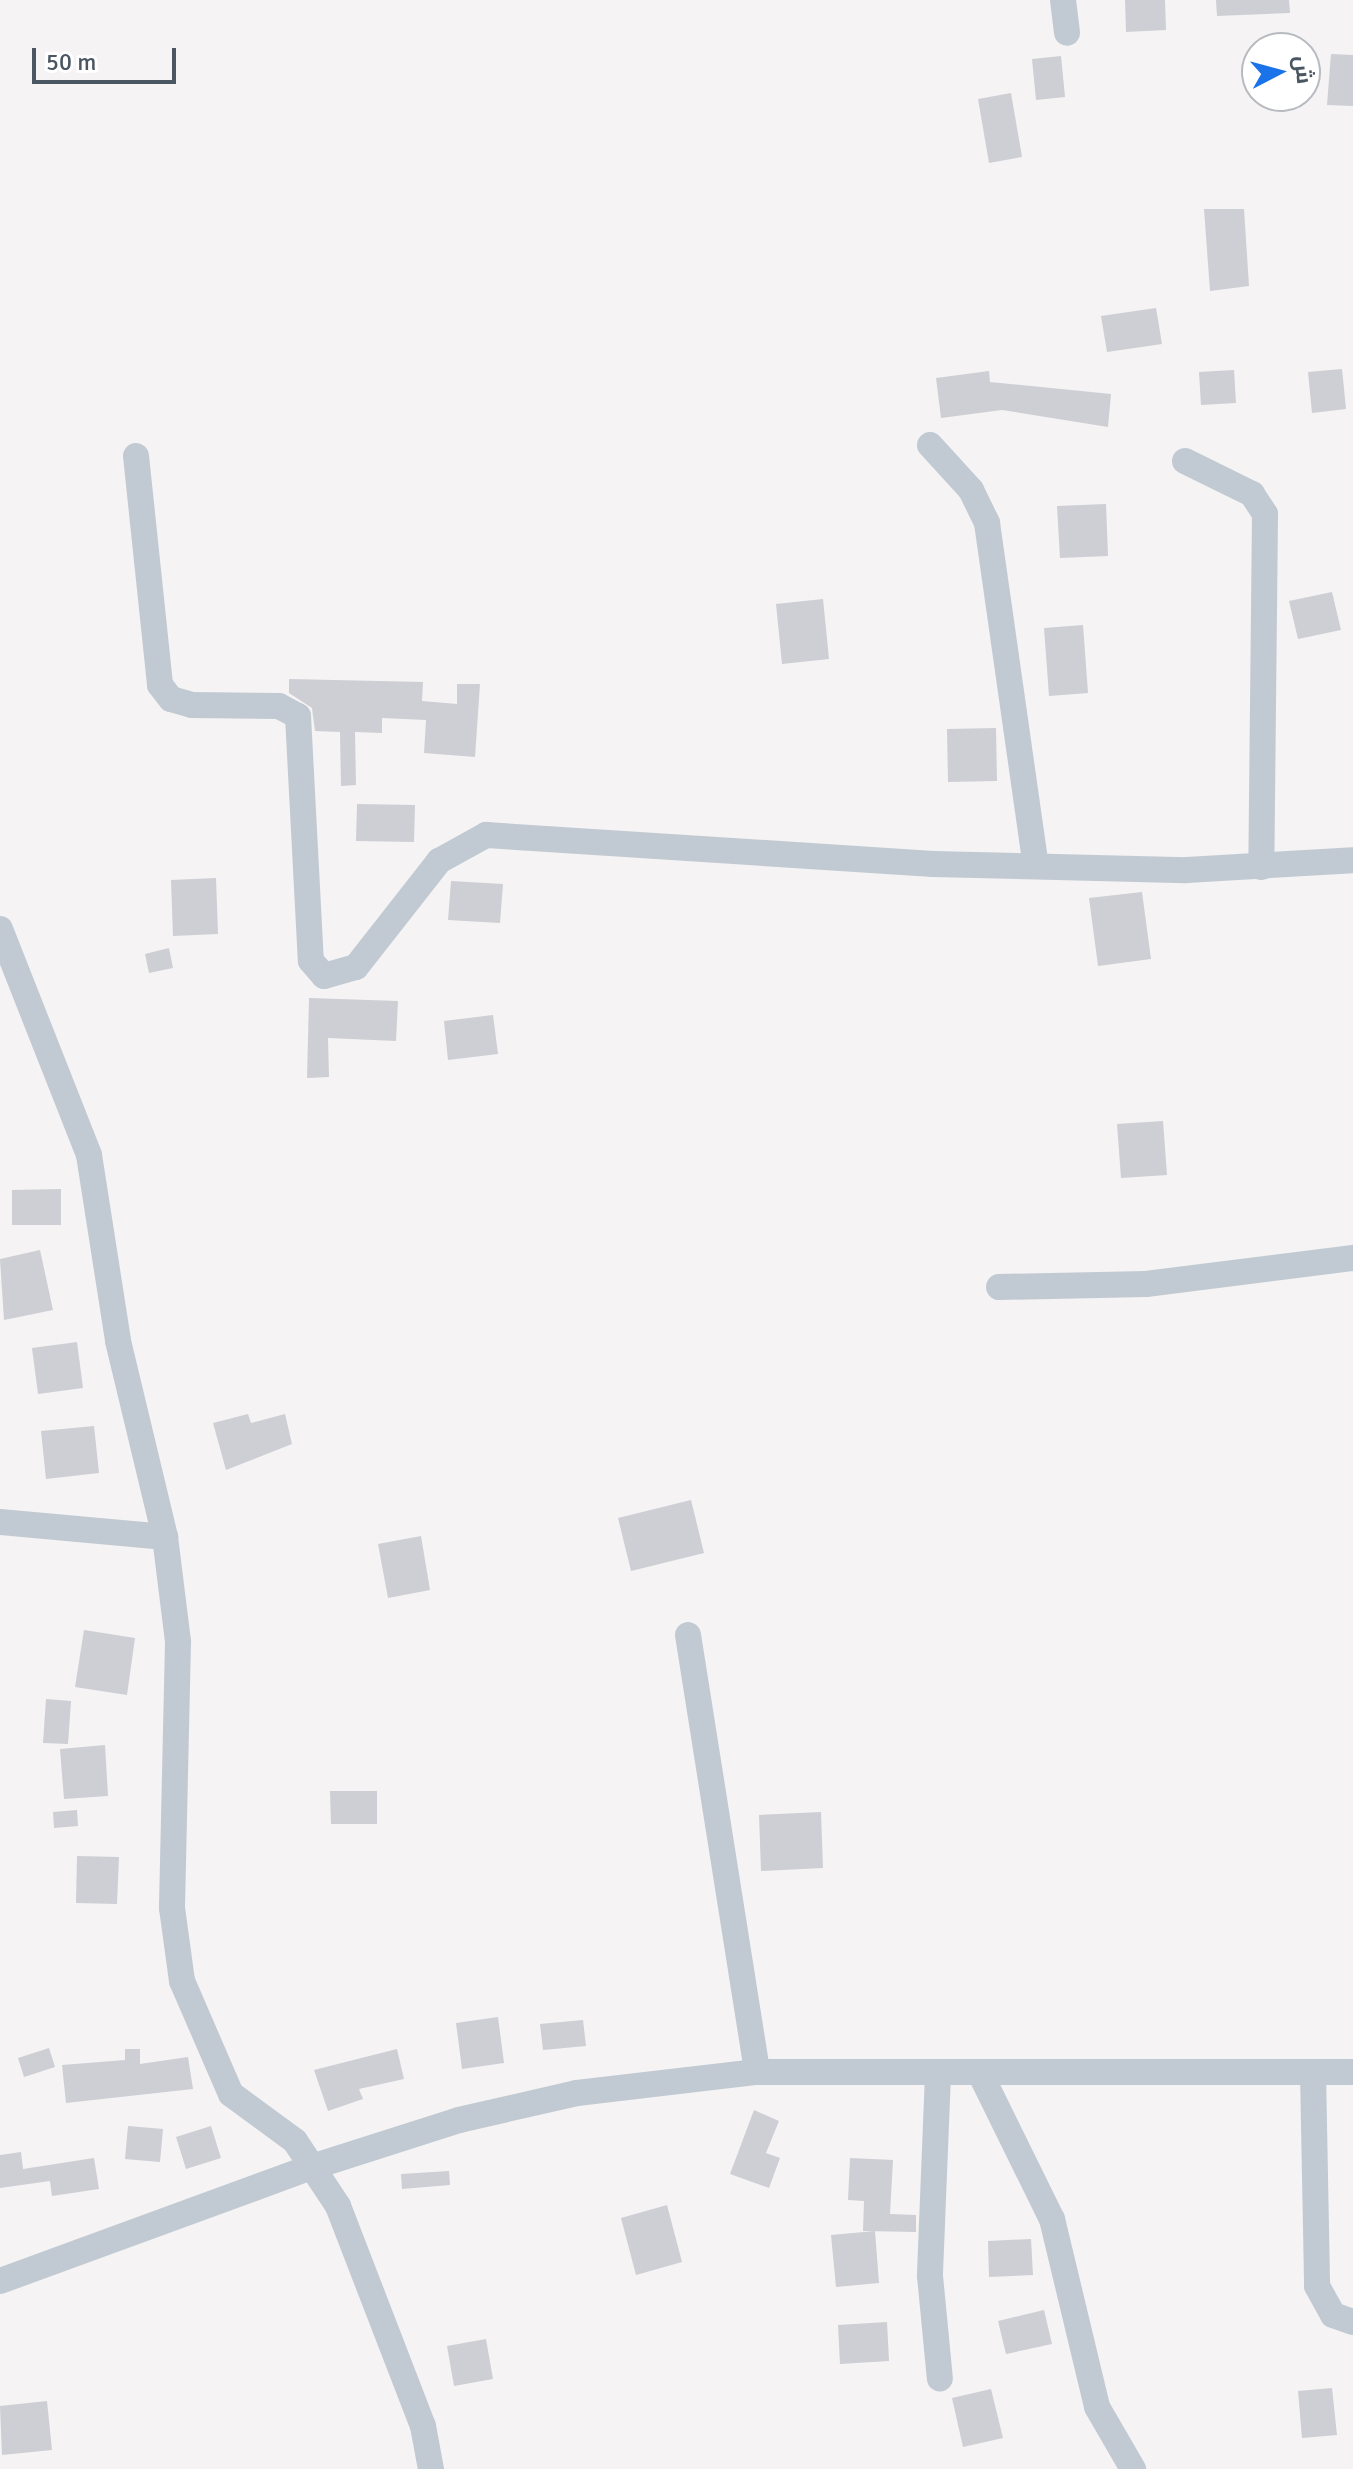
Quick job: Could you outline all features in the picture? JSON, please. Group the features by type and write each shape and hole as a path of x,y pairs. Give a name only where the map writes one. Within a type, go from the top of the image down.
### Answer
{"street":[{"path":"1063,0 1067,33"},
{"path":"930,445 971,490 987,523 1036,866"},
{"path":"136,456 160,685 171,699 192,705 279,706 298,716 311,961 324,976 356,967 439,861 486,835 1036,866 1261,867 1353,860"},
{"path":"1185,461 1252,494 1265,514 1261,867"},
{"path":"0,929 89,1155 118,1341 165,1537 178,1642 172,1908 182,1981 231,2094 266,2115 312,2167 338,2206 423,2426 431,2469"},
{"path":"999,1287 1146,1284 1353,1258"},
{"path":"0,1522 165,1537"},
{"path":"688,1635 757,2072"},
{"path":"0,2281 312,2167 459,2120 577,2093 757,2072 981,2075 1353,2072"},
{"path":"1313,2072 1317,2286 1333,2315 1353,2322"},
{"path":"938,2074 930,2276 940,2379"},
{"path":"981,2075 1052,2219 1097,2407 1133,2469"}],"building":[{"path":"1125,0 1165,0 1166,30 1126,32"},
{"path":"1216,0 1289,0 1290,13 1217,16"},
{"path":"1331,54 1353,55 1353,106 1327,105"},
{"path":"1061,56 1065,97 1036,100 1032,59"},
{"path":"1011,93 1022,157 989,163 978,99"},
{"path":"1204,209 1244,209 1249,286 1210,291"},
{"path":"1156,308 1162,344 1107,352 1101,316"},
{"path":"1342,369 1346,409 1312,413 1308,372"},
{"path":"1234,370 1236,403 1201,405 1199,372"},
{"path":"989,371 990,382 1111,394 1108,427 1002,410 941,418 936,378"},
{"path":"1106,504 1108,556 1060,558 1057,506"},
{"path":"1332,592 1341,630 1298,639 1289,601"},
{"path":"823,599 829,659 782,664 776,604"},
{"path":"1083,625 1088,693 1049,696 1044,628"},
{"path":"289,679 423,682 422,701 457,704 457,684 480,684 475,757 424,753 426,720 382,718 382,733 355,732 356,785 341,786 340,732 315,731 312,708 289,693"},
{"path":"996,728 997,781 948,782 947,729"},
{"path":"357,804 415,805 414,842 356,841"},
{"path":"216,878 218,934 173,936 171,880"},
{"path":"451,881 503,884 500,923 448,920"},
{"path":"1142,892 1151,959 1098,966 1089,898"},
{"path":"169,948 173,968 149,973 145,954"},
{"path":"309,998 398,1001 396,1041 328,1038 329,1077 307,1078"},
{"path":"493,1015 498,1054 448,1060 444,1021"},
{"path":"1163,1121 1167,1175 1121,1178 1117,1124"},
{"path":"61,1189 61,1225 12,1225 12,1190"},
{"path":"40,1250 53,1310 4,1320 0,1259"},
{"path":"77,1342 83,1388 38,1394 32,1348"},
{"path":"248,1414 251,1423 285,1414 292,1444 226,1470 213,1423"},
{"path":"94,1426 99,1473 46,1479 41,1431"},
{"path":"691,1500 704,1553 631,1571 618,1518"},
{"path":"421,1536 430,1590 388,1598 378,1544"},
{"path":"84,1630 135,1638 127,1695 75,1687"},
{"path":"46,1699 71,1701 68,1744 43,1743"},
{"path":"105,1745 108,1796 64,1799 60,1749"},
{"path":"330,1791 377,1791 377,1824 331,1824"},
{"path":"77,1810 78,1826 54,1828 53,1812"},
{"path":"821,1812 823,1868 761,1871 759,1815"},
{"path":"77,1856 119,1857 117,1904 76,1903"},
{"path":"498,2017 504,2063 462,2069 456,2023"},
{"path":"583,2020 586,2046 543,2050 540,2024"},
{"path":"49,2048 55,2067 24,2077 18,2058"},
{"path":"125,2049 140,2049 140,2064 188,2057 193,2089 66,2103 62,2065 125,2060"},
{"path":"397,2049 404,2079 359,2089 363,2099 328,2111 314,2070"},
{"path":"754,2110 779,2121 766,2153 780,2158 769,2188 730,2174"},
{"path":"128,2126 163,2129 160,2162 125,2159"},
{"path":"211,2126 221,2158 186,2169 176,2137"},
{"path":"21,2152 23,2169 94,2158 99,2189 52,2196 50,2181 0,2188 0,2155"},
{"path":"850,2158 893,2160 890,2214 916,2215 916,2232 863,2231 864,2201 848,2200"},
{"path":"449,2171 450,2185 402,2189 401,2174"},
{"path":"667,2205 682,2262 636,2275 621,2218"},
{"path":"875,2231 879,2283 836,2287 831,2235"},
{"path":"1031,2239 1033,2275 989,2277 988,2241"},
{"path":"1044,2310 1052,2344 1006,2354 998,2321"},
{"path":"887,2322 889,2361 840,2364 838,2325"},
{"path":"486,2339 493,2379 454,2386 447,2346"},
{"path":"1332,2388 1337,2435 1302,2438 1298,2391"},
{"path":"991,2389 1003,2438 963,2447 952,2398"},
{"path":"47,2401 52,2450 2,2455 0,2406"}]}
